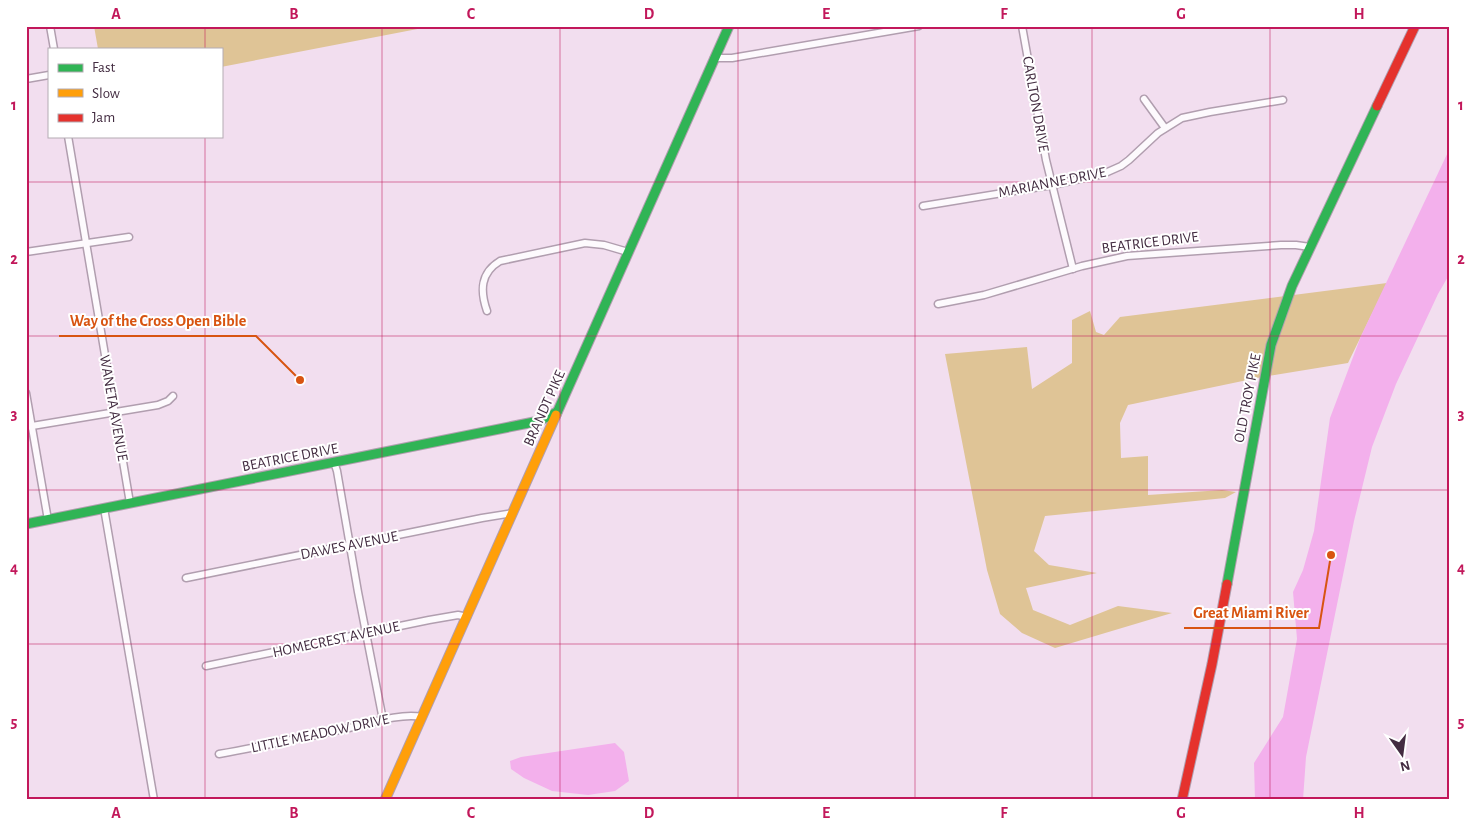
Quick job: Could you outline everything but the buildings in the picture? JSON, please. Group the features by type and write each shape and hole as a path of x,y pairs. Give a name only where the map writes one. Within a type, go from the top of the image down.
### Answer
{"main road":[{"name":"BRANDT PIKE","path":"385,800 728,26"},
{"name":"OLD TROY PIKE","path":"1182,800 1212,664 1257,415 1272,345 1283,310 1310,247 1416,26"},
{"name":"BEATRICE DRIVE","path":"26,524 539,421 558,412"}],"street":[{"path":"50,26 54,48"},
{"path":"714,58 732,58 920,26"},
{"name":"CARLTON DRIVE","path":"1022,26 1029,72 1052,185 1073,269"},
{"path":"26,79 48,75"},
{"path":"1144,99 1165,128"},
{"name":"MARIANNE DRIVE","path":"923,206 1052,185 1103,174 1121,166 1165,128 1182,118 1195,114 1283,100"},
{"name":"WANETA AVENUE","path":"68,138 130,503"},
{"path":"26,252 128,237"},
{"path":"487,311 483,295 484,280 489,270 500,261 585,243 604,244 628,252"},
{"name":"BEATRICE DRIVE","path":"938,304 1000,291 1105,260 1154,253 1281,245 1310,247"},
{"path":"26,393 29,426 48,520"},
{"path":"29,426 158,405 168,401 173,396"},
{"path":"334,462 383,720"},
{"path":"104,508 154,800"},
{"name":"DAWES AVENUE","path":"186,578 513,513"},
{"name":"HOMECREST AVENUE","path":"206,666 450,616 467,617"},
{"name":"LITTLE MEADOW DRIVE","path":"220,754 383,720 406,716 422,717"}],"shaded area":[{"path":"94,26 433,26 222,67 222,48 98,48"},
{"path":"1449,150 1449,275 1438,294 1396,384 1372,447 1354,521 1306,757 1303,800 1255,800 1254,763 1283,717 1297,639 1293,592 1303,570 1314,531 1330,418 1361,336"},
{"path":"1387,283 1348,363 1257,378 1128,405 1120,423 1121,458 1148,456 1148,495 1222,490 1236,492 1225,498 1045,516 1034,551 1049,565 1097,573 1026,588 1033,610 1070,625 1118,606 1172,613 1055,648 1022,633 1000,614 987,570 945,354 1027,347 1032,389 1072,363 1072,320 1090,311 1096,332 1104,335 1120,317"},
{"path":"615,743 624,752 629,781 615,791 588,795 552,791 524,778 511,769 510,761 521,757"}],"traffic: fast":[{"path":"556,415 729,26"},
{"path":"1227,584 1271,345 1292,286 1377,106"},
{"path":"26,524 539,421 557,412"}],"traffic: slow":[{"path":"385,800 556,415"}],"traffic: jam":[{"path":"1377,106 1415,26"},
{"path":"1182,800 1212,664 1227,584"}],"place":[{"name":"Way of the Cross Open Bible","path":"300,380"},
{"name":"Great Miami River","path":"1331,555"}]}
